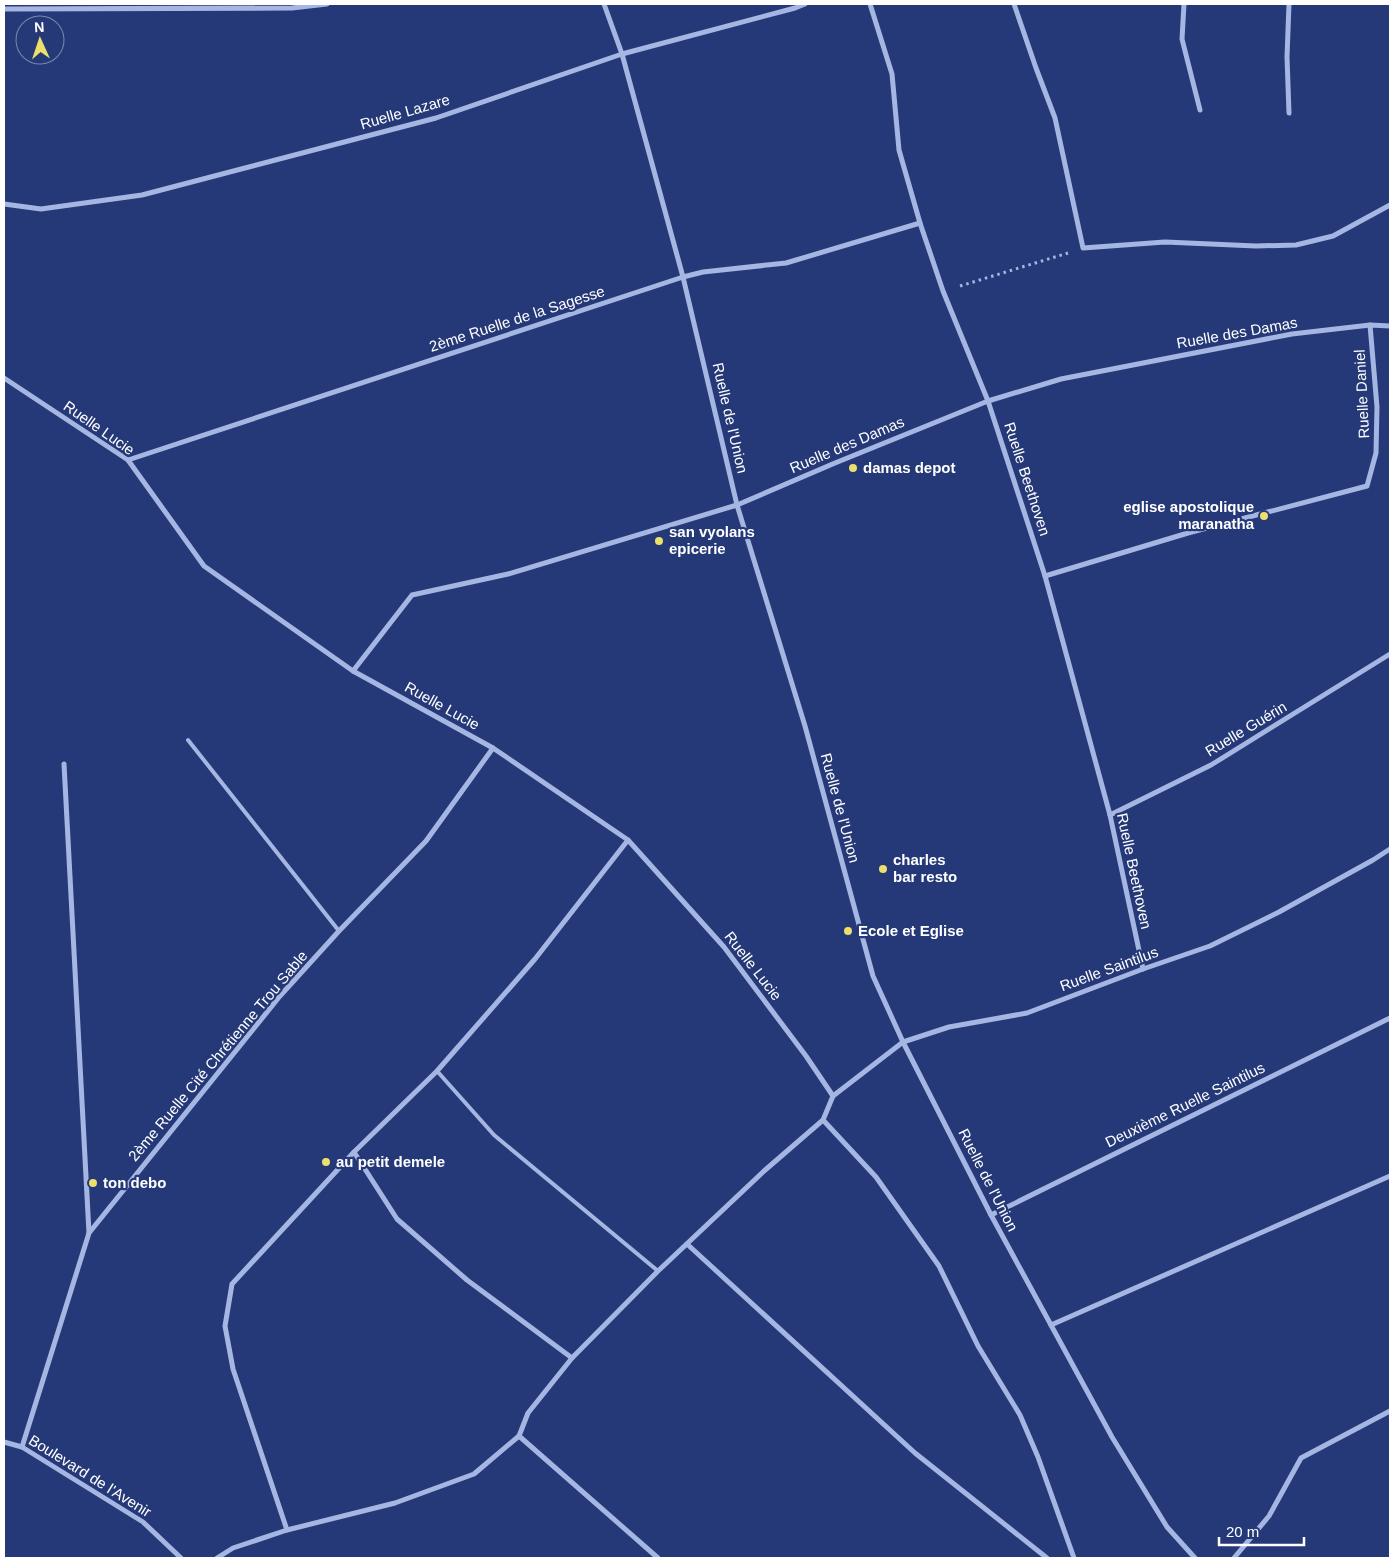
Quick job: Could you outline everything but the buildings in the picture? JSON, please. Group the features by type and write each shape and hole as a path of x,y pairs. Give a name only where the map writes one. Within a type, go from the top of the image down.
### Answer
{"street":[{"path":"4,9 292,8 327,4"},
{"name":"Ruelle de l'Union","path":"604,4 622,54 683,277 737,505 805,726 873,976 903,1042 991,1215 1112,1437 1167,1527 1195,1558"},
{"name":"Ruelle Lazare","path":"4,204 41,209 142,195 436,118 622,54 805,4"},
{"name":"Ruelle Beethoven","path":"870,4 892,74 899,150 920,223 943,291 988,401 1045,576 1110,815 1143,969"},
{"path":"1014,4 1055,118 1083,248 1165,242 1256,246 1296,245 1333,236 1390,205"},
{"path":"1184,4 1182,38 1200,110"},
{"path":"1289,4 1287,57 1289,114"},
{"name":"2ème Ruelle de la Sagesse","path":"128,460 683,277 703,272 786,263 920,223"},
{"name":"Ruelle des Damas","path":"353,671 412,595 508,574 737,505 988,401 1061,379 1292,334 1370,325 1390,326"},
{"name":"Ruelle Daniel","path":"1045,576 1188,533 1367,486 1376,453 1377,407 1370,325"},
{"name":"Ruelle Lucie","path":"4,378 128,460 204,566 353,671 493,748 628,840 724,947 834,1096"},
{"name":"Ruelle Guérin","path":"1110,815 1211,766 1390,654"},
{"name":"2ème Ruelle Cité Chrétienne Trou Sable","path":"22,1447 89,1234 274,1003 339,931 426,841 493,748"},
{"path":"64,764 89,1234"},
{"path":"287,1530 233,1369 224,1326 232,1284 354,1152 437,1071 535,959 628,840"},
{"name":"Ruelle Saintilus","path":"834,1096 903,1042 949,1027 1027,1013 1210,946 1279,912 1390,849"},
{"name":"Deuxième Ruelle Saintilus","path":"991,1215 1390,1018"},
{"path":"217,1558 233,1548 287,1530 395,1503 474,1474 519,1436 528,1413 572,1358 658,1271 764,1171 822,1120 834,1096"},
{"path":"822,1120 876,1177 938,1266 978,1346 1020,1415 1038,1457 1074,1558"},
{"path":"354,1152 397,1219 467,1280 572,1358"},
{"path":"1051,1325 1390,1176"},
{"path":"687,1244 915,1453 1046,1558"},
{"path":"1234,1558 1269,1516 1301,1458 1390,1411"},
{"path":"519,1436 658,1558"},
{"name":"Boulevard de l'Avenir","path":"4,1442 22,1447 143,1522 181,1558"}],"lane":[{"path":"188,740 339,931"},
{"path":"437,1071 494,1135 658,1271"}],"path":[{"path":"943,291 1083,248"}],"place":[{"name":"damas depot","path":"853,468"},
{"name":"eglise apostolique maranatha","path":"1264,516"},
{"name":"san vyolans epicerie","path":"659,541"},
{"name":"charles bar resto","path":"883,869"},
{"name":"Ecole et Eglise","path":"848,931"},
{"name":"au petit demele","path":"326,1162"},
{"name":"ton debo","path":"93,1183"}]}
